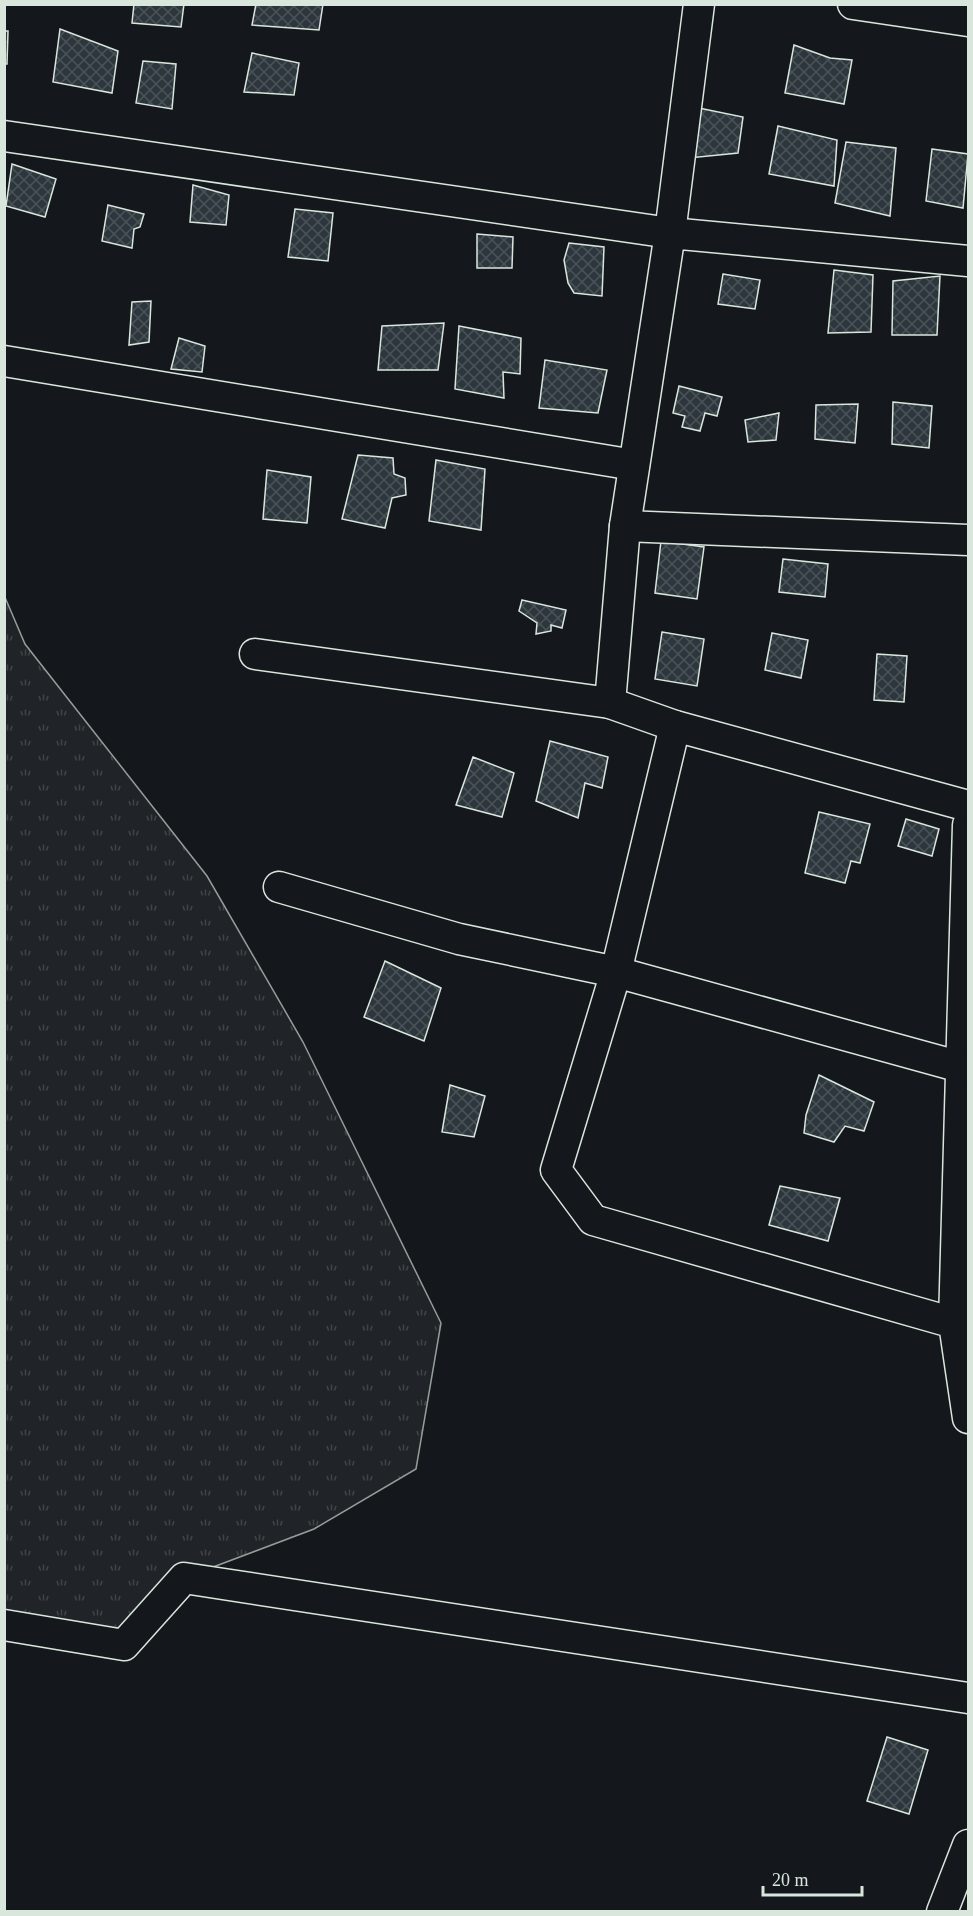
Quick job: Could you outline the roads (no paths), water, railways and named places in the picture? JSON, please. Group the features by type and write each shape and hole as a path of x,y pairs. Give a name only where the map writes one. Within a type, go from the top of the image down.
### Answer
{"street":[{"path":"610,703 626,526 670,233 699,4"},
{"path":"853,4 969,21"},
{"path":"4,136 670,233 969,261"},
{"path":"4,361 634,465"},
{"path":"626,526 969,540"},
{"path":"255,654 610,703 675,726 969,806"},
{"path":"675,726 616,972 556,1170 593,1220 962,1323"},
{"path":"969,825 962,1323 969,1418"},
{"path":"279,887 459,939 616,972 965,1069"},
{"path":"4,1625 124,1645 183,1578 969,1698"},
{"path":"942,1911 969,1845"}]}
